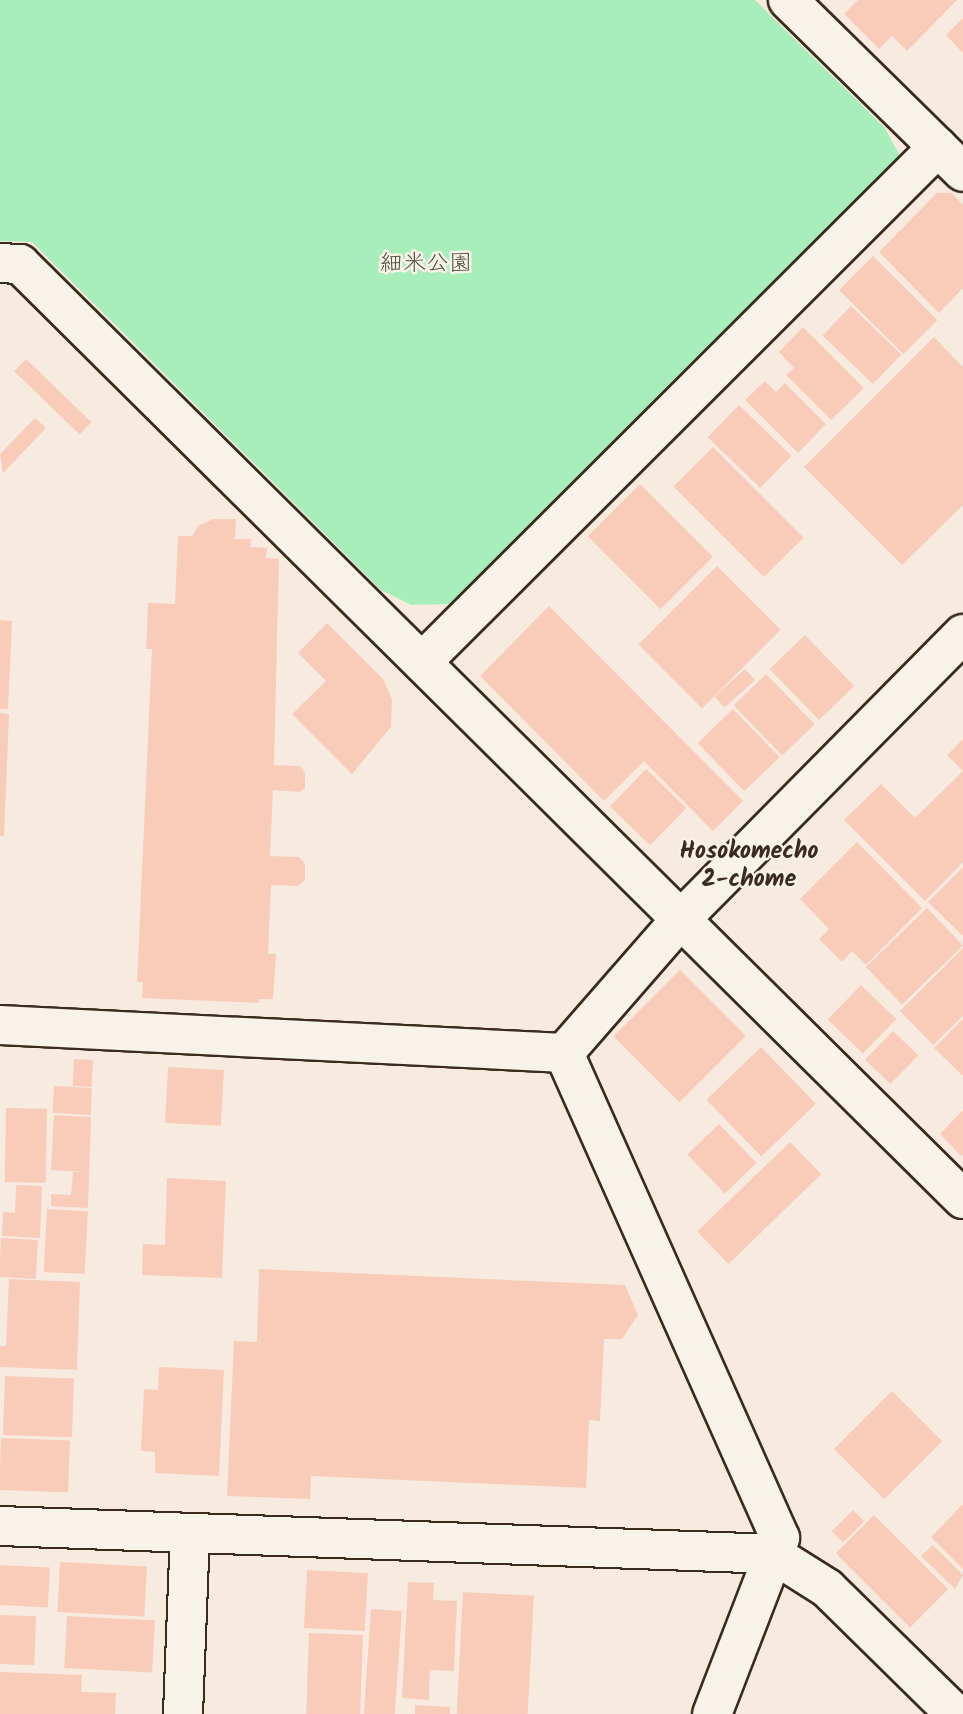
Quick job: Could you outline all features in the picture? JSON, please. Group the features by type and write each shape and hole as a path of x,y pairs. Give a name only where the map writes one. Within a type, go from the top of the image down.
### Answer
{"street":[{"path":"422,662 951,160 788,0"},
{"path":"0,263 20,264 963,1199"},
{"path":"564,1053 681,919 960,643"},
{"path":"0,1025 564,1053"},
{"path":"564,1053 780,1538 712,1714"},
{"path":"0,1526 773,1554 827,1588 955,1714"},
{"path":"183,1714 190,1533"}],"green space":[{"name":"細米公園","path":"0,0 755,0 885,128 899,154 896,163 464,597 449,604 411,605 381,590 32,242 0,241"}],"building":[{"path":"858,0 957,0 907,51 892,36 879,49 844,14"},
{"path":"963,18 963,53 946,35"},
{"path":"937,193 952,193 963,205 963,288 939,313 879,252"},
{"path":"873,256 937,320 903,354 839,290"},
{"path":"851,306 901,355 873,384 823,335"},
{"path":"803,327 864,388 831,420 786,375 794,368 779,352"},
{"path":"934,337 963,367 963,505 902,565 804,467"},
{"path":"26,359 91,422 80,434 14,371"},
{"path":"765,381 776,392 785,383 826,424 798,453 745,400"},
{"path":"739,405 792,456 760,488 708,437"},
{"path":"35,418 46,428 3,473 0,454"},
{"path":"713,447 804,538 764,577 673,487"},
{"path":"640,484 713,557 661,609 588,536"},
{"path":"214,519 236,519 235,539 251,539 250,547 267,548 266,558 279,559 274,765 300,766 305,773 305,788 299,792 273,790 270,856 299,857 305,864 305,880 298,886 271,885 268,954 276,954 273,999 259,999 259,1003 142,998 143,982 137,982 152,649 146,649 148,603 175,604 178,536 192,536 198,526"},
{"path":"717,566 781,630 702,708 639,644"},
{"path":"549,606 743,801 713,831 644,761 604,801 480,676"},
{"path":"0,620 12,621 8,709 0,709"},
{"path":"327,623 383,679 392,699 391,727 352,774 292,714 326,681 298,653"},
{"path":"805,635 854,686 819,720 770,669"},
{"path":"745,669 755,680 725,708 715,696"},
{"path":"766,674 815,724 782,756 734,705"},
{"path":"733,709 780,757 744,791 698,743"},
{"path":"0,713 9,714 4,836 0,836"},
{"path":"963,739 963,771 947,755"},
{"path":"646,769 686,808 650,845 610,806"},
{"path":"963,771 963,862 925,901 844,820 881,784 915,818"},
{"path":"857,842 922,908 866,965 852,951 842,962 819,939 829,929 800,899"},
{"path":"963,867 963,936 928,902"},
{"path":"927,908 963,946 902,1004 866,967"},
{"path":"963,948 963,1016 933,1045 900,1011"},
{"path":"680,970 746,1036 679,1102 614,1036"},
{"path":"861,985 896,1019 863,1054 828,1020"},
{"path":"963,1019 963,1076 934,1048"},
{"path":"893,1031 918,1055 890,1084 865,1060"},
{"path":"761,1047 816,1104 761,1157 706,1100"},
{"path":"74,1059 93,1060 92,1087 73,1086"},
{"path":"168,1067 224,1070 221,1126 165,1123"},
{"path":"54,1086 92,1088 91,1115 53,1113"},
{"path":"6,1108 47,1109 46,1183 5,1182"},
{"path":"963,1110 963,1154 961,1156 940,1134"},
{"path":"54,1115 91,1117 88,1208 51,1206 51,1194 71,1195 73,1172 85,1172 51,1170"},
{"path":"719,1124 757,1163 725,1193 687,1155"},
{"path":"790,1142 821,1174 728,1264 697,1232"},
{"path":"167,1178 226,1181 222,1278 142,1275 143,1244 165,1245"},
{"path":"16,1185 42,1186 40,1238 2,1236 3,1212 15,1213"},
{"path":"47,1209 88,1211 85,1274 44,1272"},
{"path":"1,1238 38,1240 36,1279 0,1277"},
{"path":"259,1269 625,1285 638,1315 622,1339 604,1339 600,1421 589,1420 586,1488 311,1476 310,1499 227,1496 234,1341 257,1342"},
{"path":"9,1279 80,1282 77,1370 0,1367 0,1346 6,1346"},
{"path":"159,1367 224,1370 219,1476 155,1473 155,1452 141,1451 144,1389 158,1390"},
{"path":"5,1376 74,1378 72,1437 3,1435"},
{"path":"892,1391 942,1441 884,1499 834,1449"},
{"path":"1,1438 70,1440 68,1492 0,1490"},
{"path":"963,1504 963,1569 931,1537"},
{"path":"853,1510 864,1521 843,1543 832,1531"},
{"path":"874,1515 948,1589 910,1627 836,1553"},
{"path":"933,1545 963,1575 955,1589 921,1556"},
{"path":"60,1562 147,1567 144,1616 57,1612"},
{"path":"0,1565 50,1568 48,1608 0,1605"},
{"path":"307,1570 368,1573 365,1631 304,1628"},
{"path":"408,1582 434,1583 433,1600 457,1601 454,1671 430,1670 429,1700 402,1698"},
{"path":"463,1592 534,1596 528,1714 457,1714"},
{"path":"371,1609 402,1611 395,1714 364,1714"},
{"path":"0,1615 36,1616 34,1665 0,1664"},
{"path":"67,1616 155,1621 152,1673 64,1668"},
{"path":"309,1633 363,1635 360,1714 306,1714"},
{"path":"0,1672 82,1675 81,1692 116,1693 115,1714 0,1714"},
{"path":"415,1705 450,1707 450,1714 415,1714"}],"district":[{"name":"Hosokomecho 2-chome","path":"749,866"}]}
